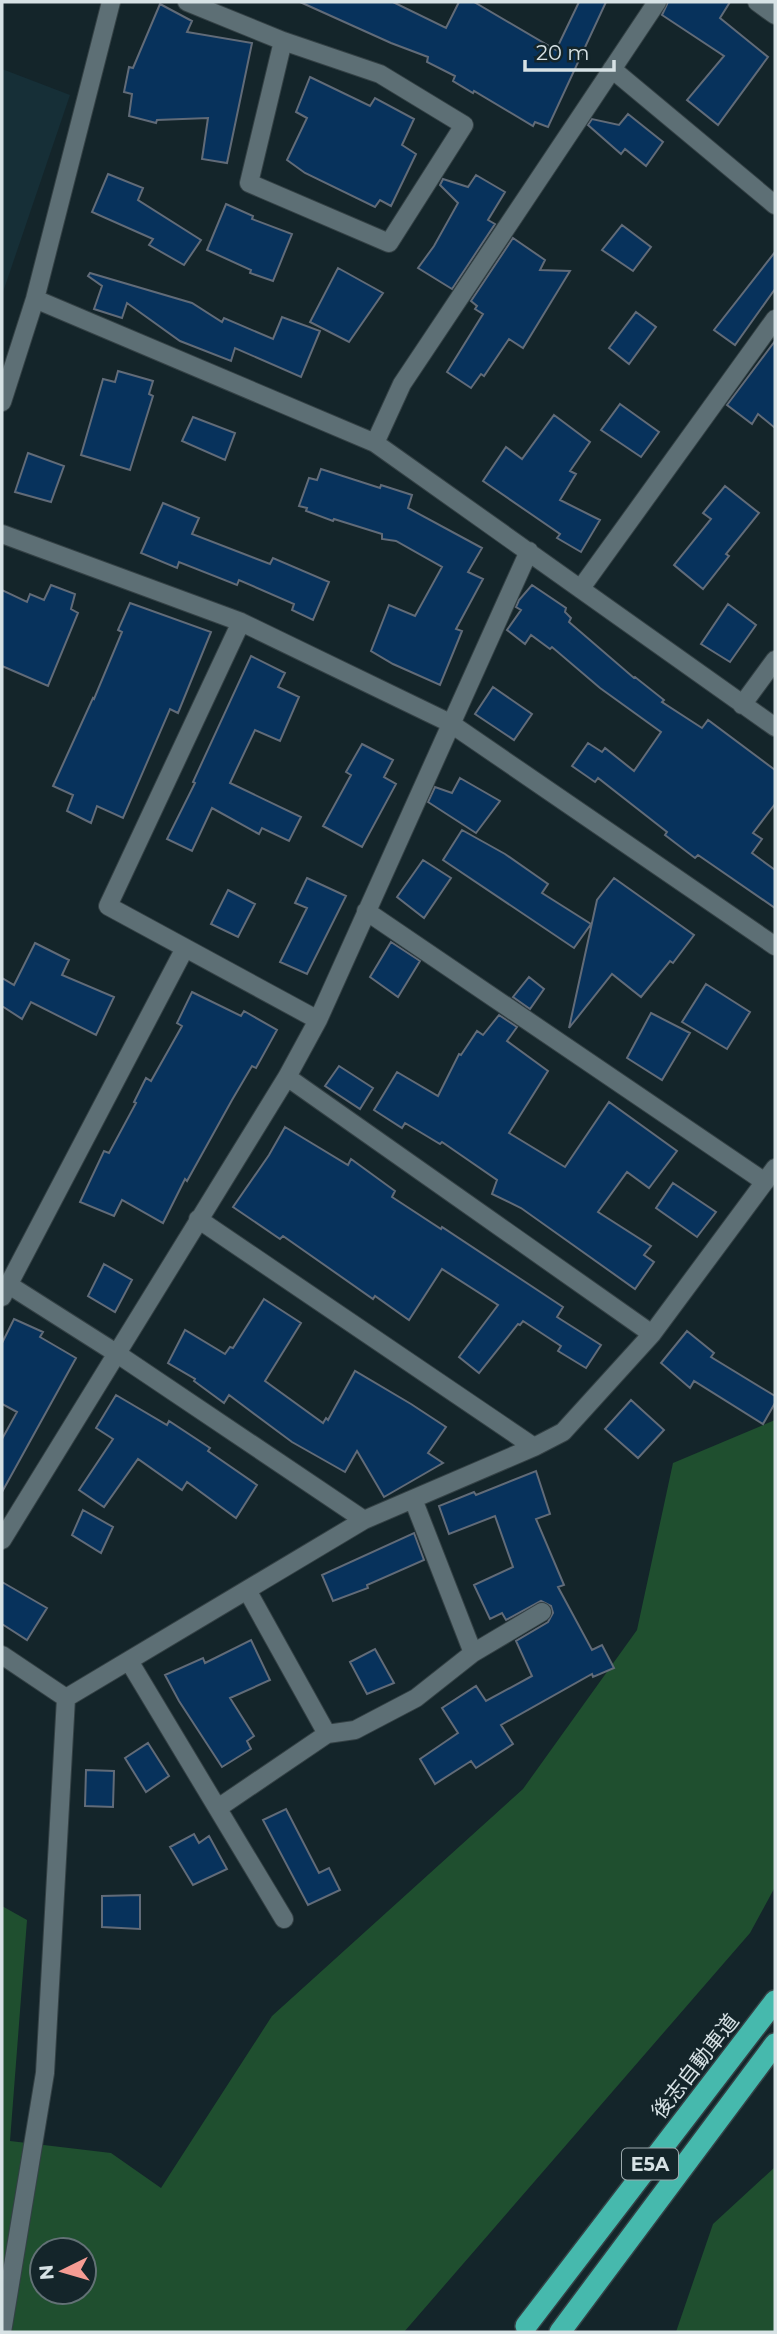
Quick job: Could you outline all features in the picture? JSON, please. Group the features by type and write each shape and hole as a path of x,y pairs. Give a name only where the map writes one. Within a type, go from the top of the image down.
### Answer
{"highway":[{"name":"後志自動車道","path":"526,2326 775,2001"},
{"name":"E5A","path":"560,2332 775,2044"}],"street":[{"path":"2,402 35,299 111,2"},
{"path":"187,2 283,41 380,74 464,125 389,243 249,183 283,41"},
{"path":"375,443 402,384 657,2"},
{"path":"757,2 775,15"},
{"path":"612,69 775,205"},
{"path":"35,299 375,443 775,727"},
{"path":"581,588 775,319"},
{"path":"2,534 241,622 450,723 775,946"},
{"path":"2,1540 286,1077 318,1020 529,551"},
{"path":"241,622 108,906 318,1020"},
{"path":"742,705 775,660"},
{"path":"66,1698 364,1520 563,1432 652,1334 770,1175 366,911"},
{"path":"185,948 5,1291 116,1353 364,1520"},
{"path":"286,1077 652,1334"},
{"path":"198,1219 534,1447"},
{"path":"413,1499 473,1653"},
{"path":"247,1590 327,1734"},
{"path":"218,1808 327,1734 355,1730 416,1698 473,1653 542,1612"},
{"path":"2,1655 66,1698"},
{"path":"129,1661 284,1919"},
{"path":"2,2332 45,2073 66,1698"}],"shaded area":[{"path":"2,69 70,95 2,295"}],"green space":[{"path":"775,1420 775,1887 750,1933 404,2332 2,2332 2,1906 27,1920 10,2141 111,2153 161,2188 272,2016 523,1789 637,1630 673,1463"},
{"path":"775,2167 775,2332 676,2332 713,2224"}],"building":[{"path":"300,2 393,2 446,28 459,2 474,2 556,50 579,2 606,2 548,127 535,122 533,126 474,91 473,93 453,81 455,76 427,62 428,57"},
{"path":"668,2 730,2 720,18 768,57 718,125 687,100 724,56 662,15"},
{"path":"160,4 192,21 187,32 252,43 227,163 202,159 208,118 157,120 156,123 129,116 132,94 124,92 129,67 133,68"},
{"path":"310,77 370,106 375,98 414,119 402,145 416,154 391,206 380,200 375,207 305,173 287,160 307,118 296,112"},
{"path":"628,114 663,142 646,166 625,149 621,154 588,125 592,119 619,125"},
{"path":"108,174 143,188 138,200 201,240 184,265 149,245 153,239 92,212"},
{"path":"476,175 505,192 488,220 495,224 452,289 418,268 458,203 440,185 443,179 468,187"},
{"path":"226,204 253,216 252,219 292,234 273,281 250,273 251,270 207,250"},
{"path":"622,225 651,247 633,271 602,250"},
{"path":"513,238 545,260 540,270 570,271 523,348 509,339 484,376 481,374 471,388 447,372 483,314 475,309 477,306 471,301"},
{"path":"775,252 775,289 735,345 714,330"},
{"path":"338,268 383,293 349,342 310,322"},
{"path":"90,273 192,303 222,322 224,318 273,339 282,317 320,331 301,377 235,348 231,361 180,341 127,303 122,318 94,309 102,286 88,276"},
{"path":"636,312 656,327 629,364 609,348"},
{"path":"775,341 775,428 758,414 752,424 727,405"},
{"path":"118,371 153,381 149,394 153,396 130,470 81,455 103,379 115,382"},
{"path":"620,404 659,432 641,457 601,430"},
{"path":"554,415 590,442 570,471 576,474 560,500 600,520 581,552 557,538 560,534 483,481 506,447 522,459"},
{"path":"193,417 235,433 225,460 182,441"},
{"path":"28,453 64,466 51,502 15,492"},
{"path":"321,469 412,495 408,508 482,548 468,572 483,579 456,629 462,631 440,685 371,651 389,605 415,616 442,567 396,541 382,539 382,534 334,519 333,521 299,506 309,478 317,480"},
{"path":"725,486 759,513 726,554 729,556 703,589 674,565 711,519 703,513"},
{"path":"163,503 199,518 192,534 270,564 273,558 329,582 313,620 292,610 294,604 239,580 237,585 179,562 177,568 141,553"},
{"path":"51,585 75,594 71,609 78,613 48,686 2,666 2,590 27,602 30,594 44,600"},
{"path":"532,585 566,608 565,612 571,618 569,622 664,700 662,702 702,728 708,720 775,770 775,804 753,833 762,839 752,853 775,870 775,908 698,855 695,858 665,835 667,832 598,778 595,782 572,766 588,743 602,752 605,748 634,771 661,732 600,688 552,647 550,649 531,635 525,644 507,630 521,610 516,607 519,600"},
{"path":"130,603 211,632 178,713 170,709 123,818 97,806 91,823 67,811 73,795 53,786 94,699 122,632 118,630"},
{"path":"728,604 756,625 730,662 701,644"},
{"path":"251,656 285,673 278,687 299,697 280,741 255,730 230,783 301,817 289,841 262,828 259,834 212,808 192,851 167,839"},
{"path":"493,687 532,714 514,740 475,714"},
{"path":"362,744 393,760 384,777 396,784 362,847 323,826 351,775 346,772"},
{"path":"460,778 500,801 476,833 428,802 435,787 452,793"},
{"path":"462,830 505,854 548,884 542,893 591,924 574,948 443,860"},
{"path":"423,860 451,878 424,918 397,897"},
{"path":"307,878 346,896 307,974 280,962 307,908 295,903"},
{"path":"614,878 694,935 673,963 670,961 641,997 612,974 569,1028 597,900"},
{"path":"228,890 255,904 238,937 211,924"},
{"path":"391,942 420,961 398,997 370,977"},
{"path":"35,943 69,960 62,975 114,997 96,1035 31,1002 22,1019 2,1006 2,978 14,985"},
{"path":"529,977 544,989 530,1009 513,997"},
{"path":"706,984 750,1012 727,1049 682,1022"},
{"path":"192,992 241,1016 244,1011 277,1030 256,1068 252,1066 187,1181 185,1179 163,1223 122,1200 114,1216 80,1202 104,1151 109,1153 136,1103 134,1102 146,1078 151,1081 182,1026 177,1023"},
{"path":"651,1013 690,1033 662,1080 627,1058"},
{"path":"499,1015 517,1027 507,1041 548,1071 509,1133 565,1167 609,1102 677,1151 649,1188 627,1172 598,1212 651,1246 644,1255 654,1262 635,1289 521,1208 492,1194 497,1180 442,1142 440,1144 405,1123 402,1128 374,1110 397,1072 438,1096 459,1054 461,1055 477,1031 483,1035"},
{"path":"339,1066 373,1088 360,1109 325,1086"},
{"path":"285,1127 348,1165 351,1159 395,1191 392,1197 563,1307 557,1317 601,1345 586,1368 558,1351 561,1346 523,1321 479,1373 459,1357 498,1305 442,1269 409,1320 375,1296 373,1299 283,1236 280,1239 233,1207"},
{"path":"673,1183 716,1212 697,1237 656,1208"},
{"path":"104,1264 132,1280 115,1312 88,1296"},
{"path":"264,1299 301,1323 265,1381 323,1423 326,1418 328,1420 355,1371 446,1427 428,1453 443,1463 384,1497 357,1451 345,1472 292,1442 229,1395 224,1403 194,1381 195,1379 168,1363 185,1330 225,1354 230,1347 233,1348"},
{"path":"14,1319 43,1332 40,1337 76,1358 2,1492 2,1439 17,1412 2,1404 2,1343"},
{"path":"687,1331 714,1353 711,1357 775,1396 775,1403 763,1424 694,1381 690,1388 661,1363"},
{"path":"116,1395 167,1425 169,1421 210,1448 208,1451 257,1485 236,1518 187,1482 182,1490 138,1459 104,1507 79,1490 113,1439 96,1428"},
{"path":"631,1400 664,1430 638,1458 605,1429"},
{"path":"536,1471 550,1514 536,1519 564,1585 558,1587 592,1650 602,1645 614,1668 593,1677 592,1674 501,1725 513,1744 476,1768 471,1761 435,1784 420,1759 458,1733 442,1708 476,1686 486,1701 532,1676 516,1641 548,1622 553,1613 551,1606 541,1601 506,1620 502,1613 490,1619 474,1585 513,1567 495,1516 449,1534 439,1506 474,1492 476,1495"},
{"path":"83,1510 113,1527 101,1553 72,1535"},
{"path":"414,1533 424,1560 367,1585 368,1588 333,1601 322,1575"},
{"path":"2,1582 47,1608 27,1640 2,1624"},
{"path":"251,1640 270,1680 230,1698 254,1736 247,1741 251,1749 222,1767 165,1675 203,1658 205,1663"},
{"path":"375,1649 394,1683 367,1694 350,1662"},
{"path":"148,1743 169,1776 146,1792 125,1758"},
{"path":"86,1770 114,1771 113,1807 85,1806"},
{"path":"286,1809 319,1873 329,1868 340,1890 308,1905 263,1820"},
{"path":"194,1834 199,1843 209,1836 227,1869 193,1885 170,1847"},
{"path":"140,1895 140,1929 102,1927 102,1896"}]}
